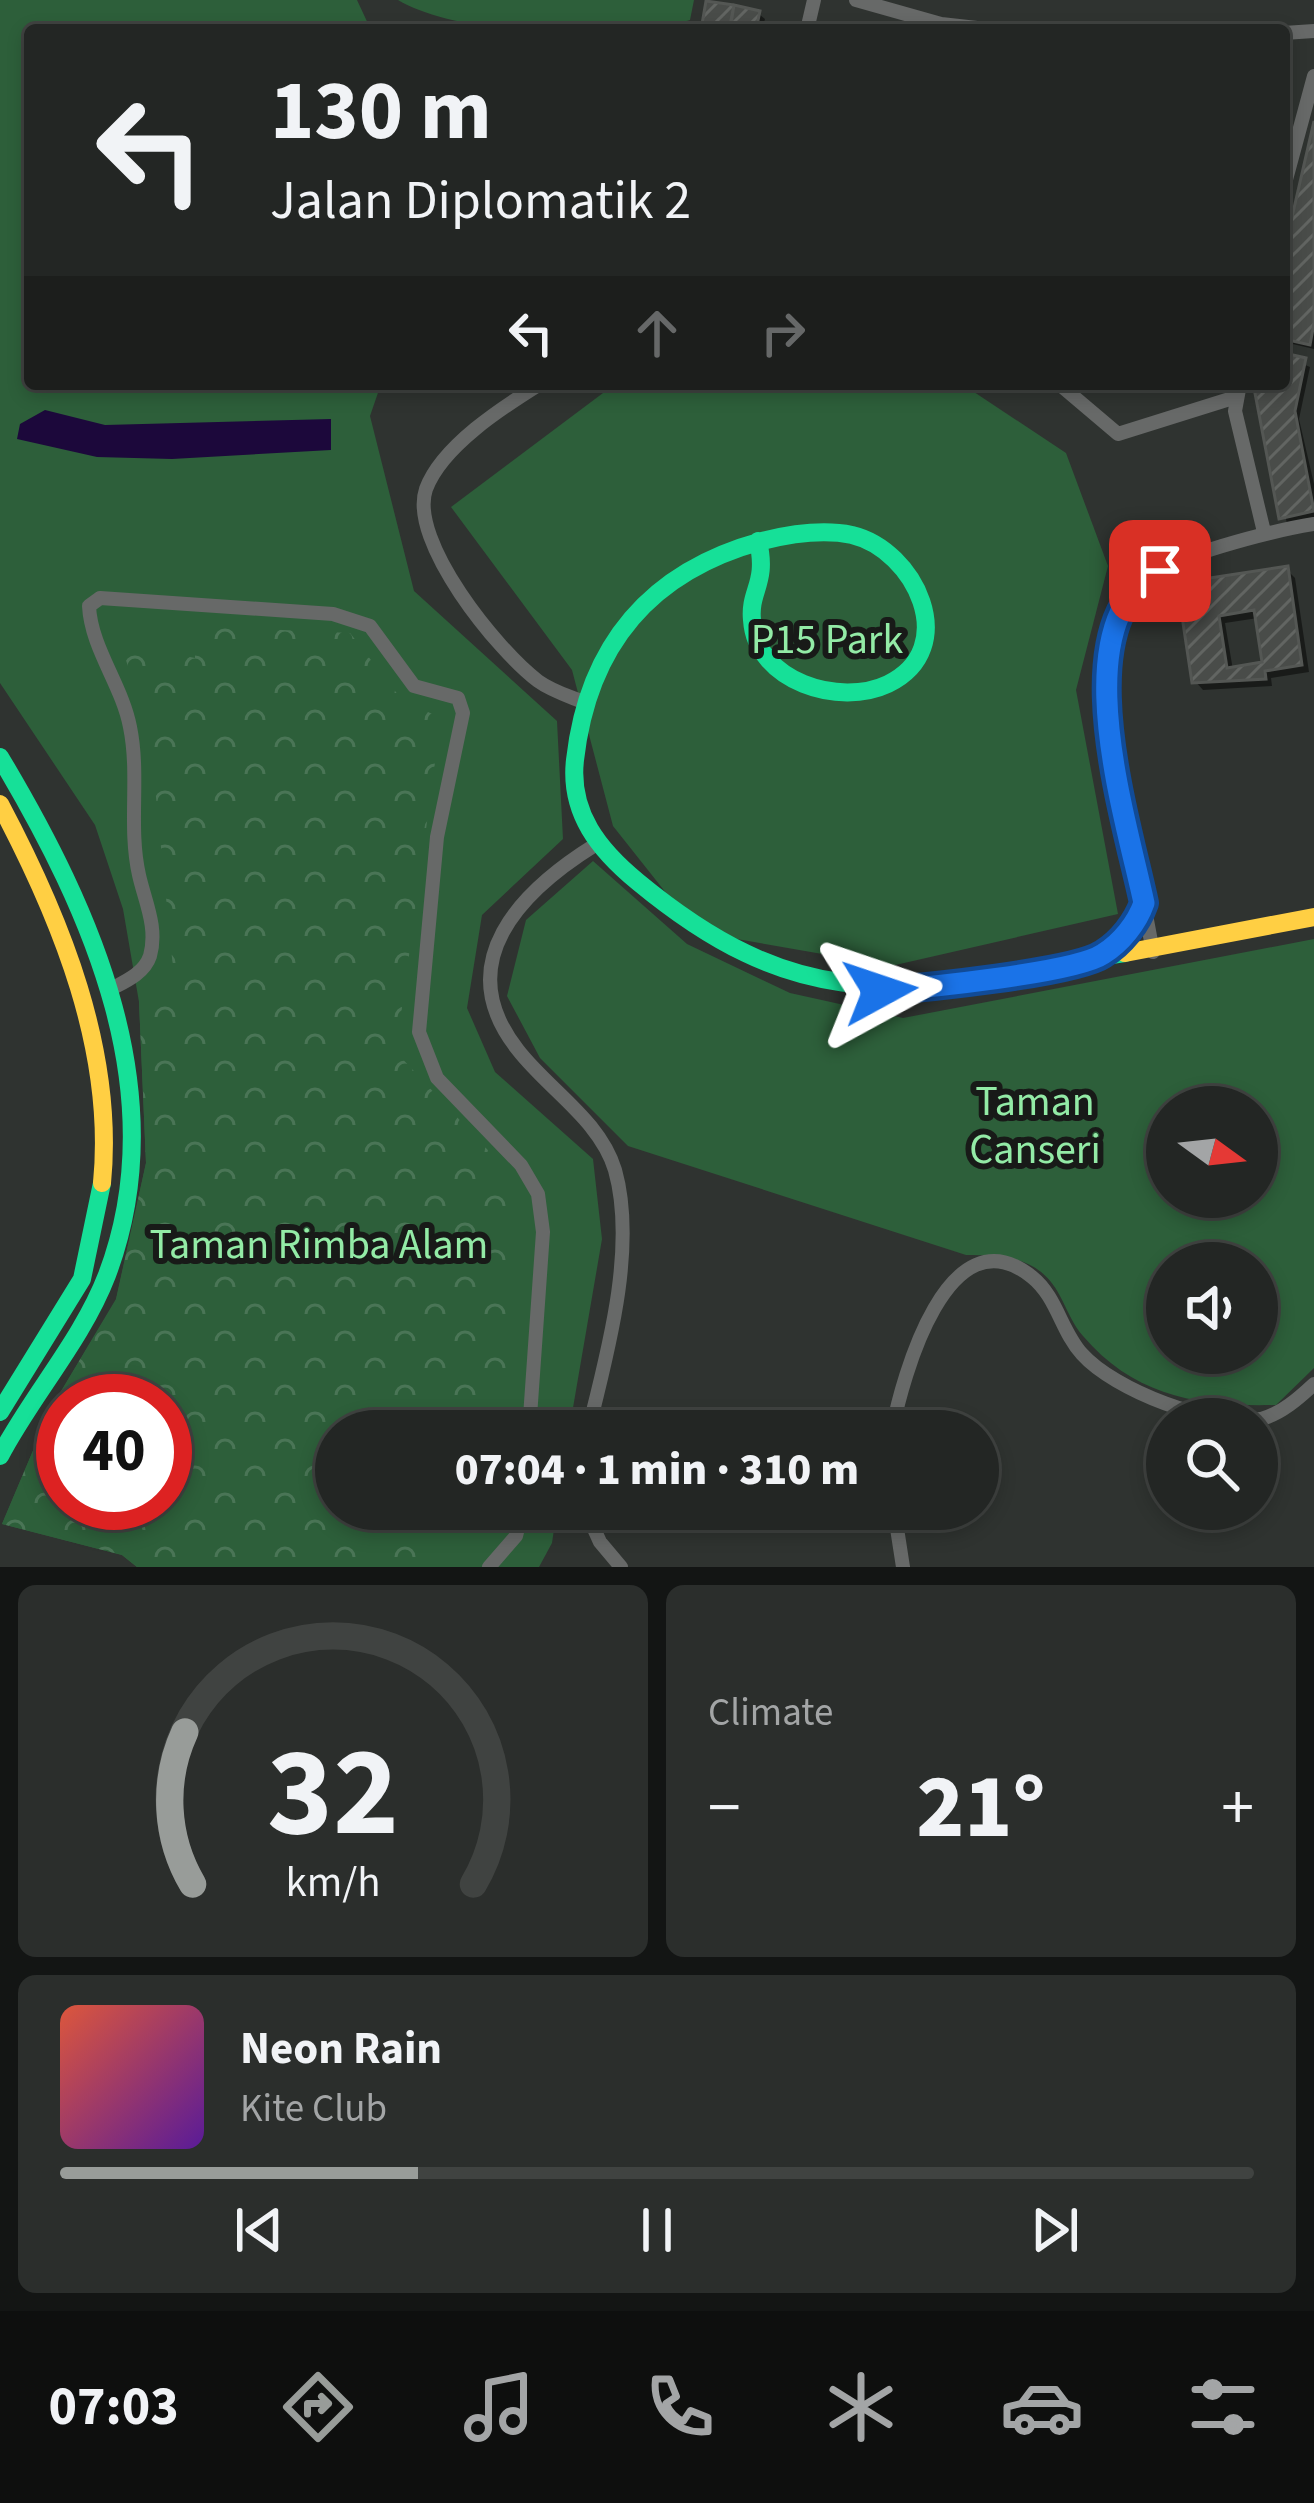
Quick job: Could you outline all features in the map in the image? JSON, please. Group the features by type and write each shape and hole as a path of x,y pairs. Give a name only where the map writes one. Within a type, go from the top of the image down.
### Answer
{"street":[{"path":"856,0 952,24"},
{"path":"1290,165 1314,76"},
{"path":"532,390 460,445 435,472 423,506 425,525 463,596 494,638 539,682 589,704"},
{"path":"1066,390 1118,434 1238,390 1264,532"},
{"path":"1154,952 1105,696 1104,672 1118,621 1141,580 1264,532 1313,528"},
{"path":"758,541 765,572 751,618 781,671 822,691 859,693 893,680 920,653 926,616 922,598 893,554 856,538 809,532 758,541 691,566 648,598 612,638 578,743 575,792 595,845 697,932 757,962 880,991 952,985 1101,956 1154,952 1314,917"},
{"path":"109,990 134,976 149,959 151,910 139,876 133,830 131,729 116,679 90,626 88,606 100,598 333,614 370,626 414,686 458,698 463,713 437,837 419,1032 436,1078 521,1166 538,1195 543,1232 530,1410"},
{"path":"0,758 55,854 91,933 127,1066 131,1155 109,1271 84,1324 0,1456"},
{"path":"0,805 67,958 98,1076 106,1149 101,1220 81,1282 0,1412"},
{"path":"593,1410 612,1338 618,1282 615,1172 595,1130 504,1030 492,978 499,936 524,897 595,845"},
{"path":"1101,956 1138,919 1144,903"},
{"path":"98,1076 127,1066"},
{"path":"898,1410 911,1360 938,1298 965,1271 980,1266 1029,1274 1048,1293 1082,1354 1138,1393 1179,1408 1262,1419 1294,1402 1314,1384"},
{"path":"489,1567 518,1530"},
{"path":"595,1530 621,1567"},
{"path":"897,1530 903,1567"}],"green space":[{"path":"0,0 357,0 368,24 24,24 24,390 379,390 370,416 414,591 557,721 563,839 482,915 467,1008 495,1072 593,1159 602,1239 573,1410 315,1410 315,1530 554,1530 539,1567 137,1567 122,1555 2,1524 36,1444 36,1530 192,1530 192,1374 71,1374 116,1300 146,1163 139,1002 123,909 95,825 0,683"},
{"path":"398,0 694,0 690,20 673,24 472,24"},
{"name":"P15 Park","path":"607,390 971,390 1066,453 1108,566 1076,690 1118,914 891,966 697,932 613,826 572,670 451,507"},
{"name":"Taman Rimba Alam","path":"195,626 350,633 402,700 441,718 396,1052 514,1178 508,1410 315,1410 315,1530 479,1530 435,1567 137,1567 122,1555 2,1524 36,1444 36,1530 192,1530 192,1374 71,1374 116,1299 146,1163 139,1001 175,988 149,727 120,643 195,658"},
{"name":"Taman Canseri","path":"593,861 687,944 790,993 903,1018 1314,939 1314,1368 1278,1403 1278,1398 1170,1394 1124,1373 1103,1357 1079,1332 1052,1283 1032,1266 1008,1258 966,1255 628,1146 540,1058 507,996 526,920"}],"shaded area":[{"path":"45,410 105,425 331,419 331,450 172,459 97,457 17,439 20,424"}],"building":[{"path":"706,1 734,5 730,24 702,24"},
{"path":"734,5 760,11 757,24 731,24"},
{"path":"1314,121 1314,323 1310,345 1290,340 1290,226"},
{"path":"1290,354 1306,358 1295,411 1314,511 1279,519 1254,390 1290,390"},
{"path":"1288,566 1302,665 1265,671 1266,679 1192,683 1177,583","holes":["1254,610 1262,662 1227,668 1219,616"]}],"traffic: fast":[{"path":"758,541 760,556 761,567 752,620 757,641 784,674 825,690 869,690 888,684 910,668 922,648 926,625 911,579 875,544 852,535 818,532 773,538 762,541 723,554 688,572 657,593 611,648 582,719 575,760 577,797 590,829 611,857 702,929 761,960 816,978 871,985 928,984 1125,953"},
{"path":"0,757 34,816 92,941 114,1006 127,1073 132,1140 126,1207 97,1299 0,1456"},
{"path":"0,1412 82,1279 102,1183"}],"traffic: slow":[{"path":"0,804 63,940 92,1035 104,1134 102,1183"},
{"path":"1125,953 1314,917"}],"route":[{"path":"880,991 952,985 1101,956 1138,919 1144,903 1115,763 1104,672 1128,599 1141,580 1160,571"}]}
